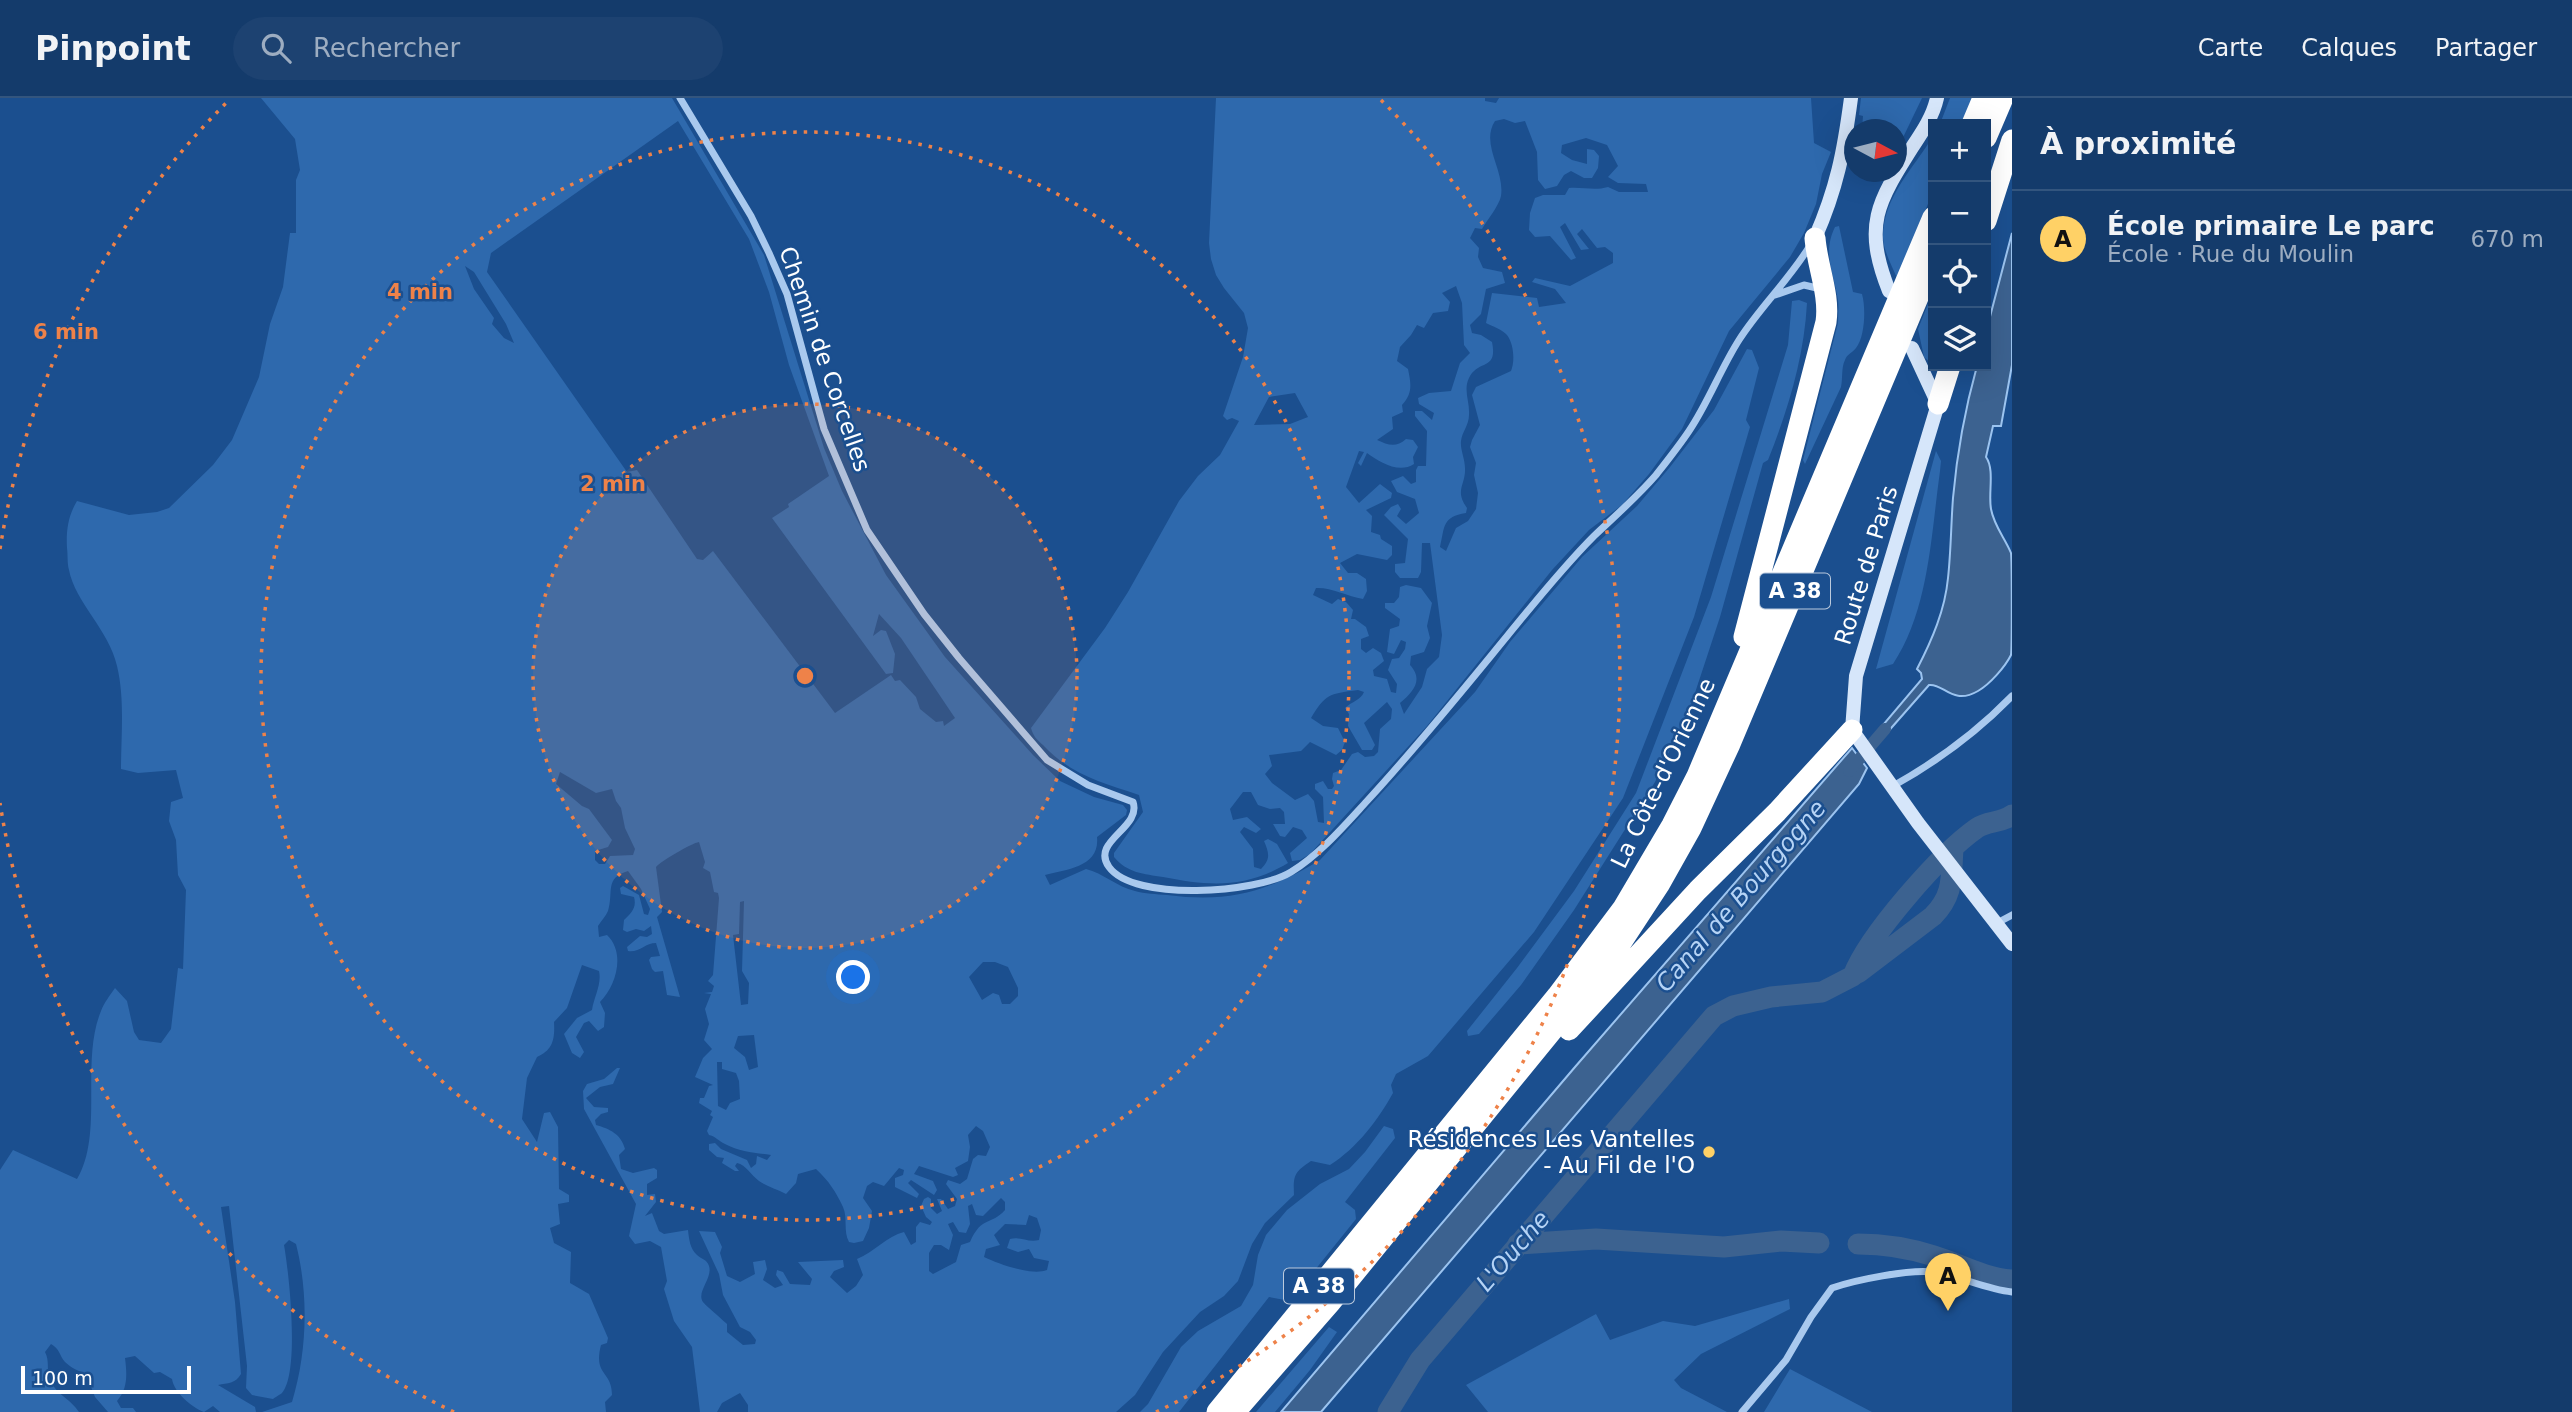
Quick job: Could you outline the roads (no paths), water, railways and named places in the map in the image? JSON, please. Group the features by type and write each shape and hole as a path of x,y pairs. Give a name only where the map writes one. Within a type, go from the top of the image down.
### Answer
{"highway":[{"path":"1974,119 1983,98"},
{"path":"1991,126 2003,98"},
{"path":"1991,205 2012,140"},
{"name":"La Côte-d'Orienne","path":"1217,1412 1602,938 1646,873 1717,730 1884,332 1896,290 1928,227"},
{"path":"1717,730 1752,610 1826,323 1827,309 1815,238"},
{"name":"La Côte-d'Orienne","path":"1235,1412 1330,1303 1578,999 1619,946 1659,885 1691,828 1730,744 1903,351 1912,312 1928,274"},
{"path":"1938,404 1948,371"},
{"path":"1470,1132 1591,1007 1698,890 1855,735"}],"main road":[{"path":"1815,238 1840,171 1851,98"},
{"path":"1896,290 1875,246 1878,213 1887,187 1932,114 1937,98"},
{"path":"1903,351 1938,404"},
{"name":"Route de Paris","path":"1855,735 1856,676 1938,404"},
{"path":"1855,735 2012,944"}],"street":[{"name":"Chemin de Corcelles","path":"680,98 751,216 787,294 824,429 867,530 924,614 958,658 1047,760 1088,785 1133,803 1136,810 1134,817 1107,847 1105,860 1119,877 1141,884 1212,891 1258,885 1289,874 1313,857 1450,708 1557,575 1658,472 1689,430 1738,342 1772,296"},
{"path":"1772,296 1797,266 1815,238"},
{"path":"1772,296 1804,285 1824,290"},
{"path":"1892,786 1937,761 1984,725 2012,696"},
{"path":"1996,923 2012,915"},
{"path":"1742,1412 1786,1360 1832,1288 1923,1272 2012,1292"}],"water":[{"path":"2012,233 2012,365 2001,426 1993,426 1986,457 1991,475 1992,515 2011,553 2011,655 1992,680 1969,695 1955,695 1929,685 1878,743 1871,740 1872,738 1922,679 1917,669 1933,636 1944,602 1962,431 1976,371 1991,371 1991,313"},
{"path":"1852,748 1867,768 1859,784 1321,1412 1281,1412 1575,1067"}],"waterway":[{"name":"Canal de Bourgogne","path":"1849,771 1885,729"},
{"name":"L'Ouche","path":"1388,1412 1420,1360 1714,1016 1733,1006 1771,997 1822,992 1853,976 1874,939 1907,896 1944,856 1977,828 2012,815"},
{"name":"L'Ouche","path":"1858,973 1940,908 1950,885 1953,849"},
{"path":"1518,1244 1596,1239 1724,1247 1781,1241 1819,1243"},
{"path":"1858,1244 1915,1251 1982,1274 2012,1280"}],"place":[{"name":"Résidences Les Vantelles - Au Fil de l'O","path":"1709,1152"},
{"name":"École primaire Le parc","path":"1948,1311"}]}
